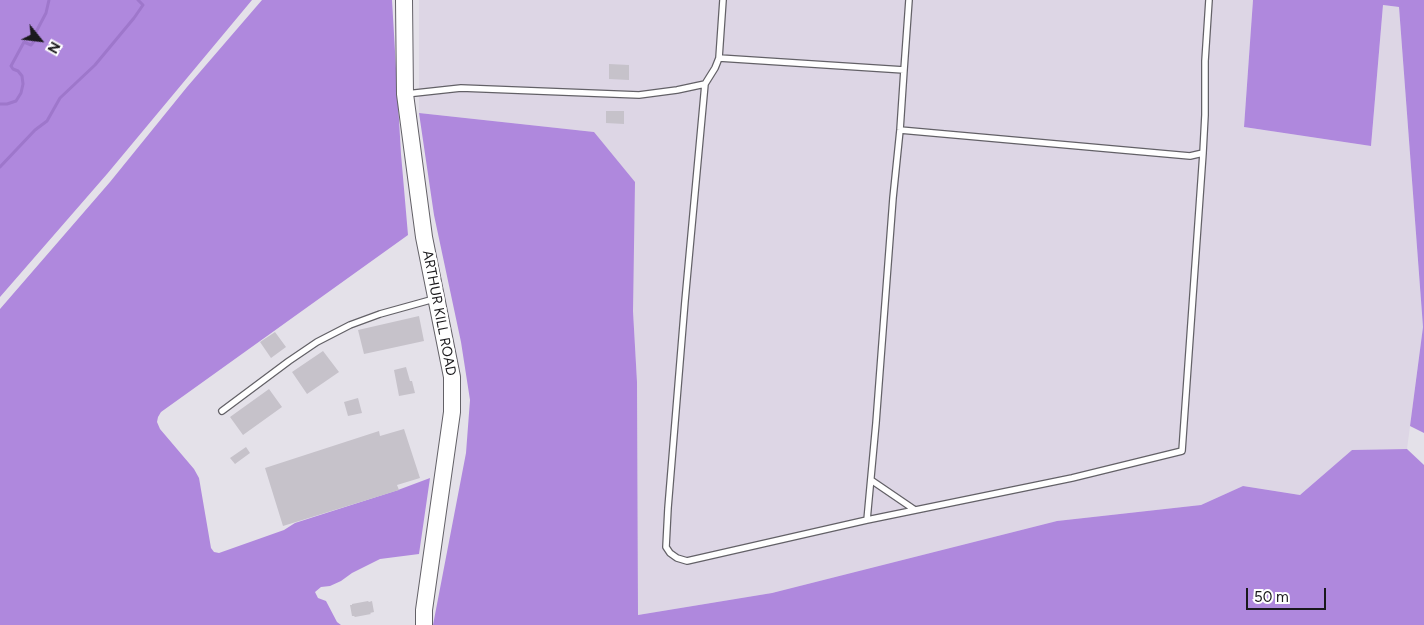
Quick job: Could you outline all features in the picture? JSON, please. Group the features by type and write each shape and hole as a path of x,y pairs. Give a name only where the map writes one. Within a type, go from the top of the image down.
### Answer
{"street":[{"name":"ARTHUR KILL ROAD","path":"404,0 405,94 424,237 452,377 452,412 424,610 424,625"}],"lane":[{"path":"723,0 719,58 716,68 705,84 685,301 666,547 677,558 687,561 867,520 1072,478 1182,451 1203,153 1205,61 1209,0"},
{"path":"867,520 909,0"},
{"path":"719,58 904,70"},
{"path":"405,94 461,88 639,95 705,84"},
{"path":"900,130 1190,156 1203,153"},
{"path":"222,411 317,342 350,325 380,314 436,299"},
{"path":"871,480 914,510"}],"shaded area":[{"path":"0,0 252,0 107,174 0,297"},
{"path":"262,0 392,0 408,235 161,412 157,422 160,429 194,469 199,478 211,548 214,552 219,553 284,530 295,523 430,478 419,554 380,559 352,573 341,581 330,586 321,587 315,592 318,598 326,601 337,622 341,625 0,625 0,309 110,182 187,87"},
{"path":"419,0 1253,0 1244,127 1371,146 1383,5 1399,7 1423,327 1407,449 1352,450 1300,495 1243,486 1201,505 1057,521 772,593 638,615 637,382 633,311 594,132 419,113"},
{"path":"1253,0 1424,0 1424,433 1410,426 1423,327 1399,7 1383,5 1371,146 1244,127"},
{"path":"419,113 594,132 635,182 633,311 637,382 638,615 772,593 1057,521 1201,505 1243,486 1300,495 1352,450 1407,449 1424,465 1424,625 433,625 466,453 470,400 461,342 434,215"}],"building":[{"path":"609,64 629,65 629,80 609,79"},
{"path":"606,111 624,111 624,124 606,123"},
{"path":"419,316 424,341 364,354 358,330"},
{"path":"275,332 286,347 271,358 260,342"},
{"path":"323,351 339,372 307,394 292,372"},
{"path":"406,367 415,393 399,396 394,370"},
{"path":"269,389 282,407 243,435 230,417"},
{"path":"358,398 362,413 348,416 344,402"},
{"path":"404,429 420,478 397,485 399,490 283,526 265,468 379,431 380,436"},
{"path":"246,447 250,453 235,464 230,458"},
{"path":"372,601 374,612 355,617 352,616 350,605"}],"waterway":[{"path":"0,104 16,101 21,93 22,76 11,66 24,42 31,45 35,40 36,32 46,13 49,0"},
{"path":"0,167 35,130 47,121 60,98 95,65 134,18 143,5 138,0"}]}
